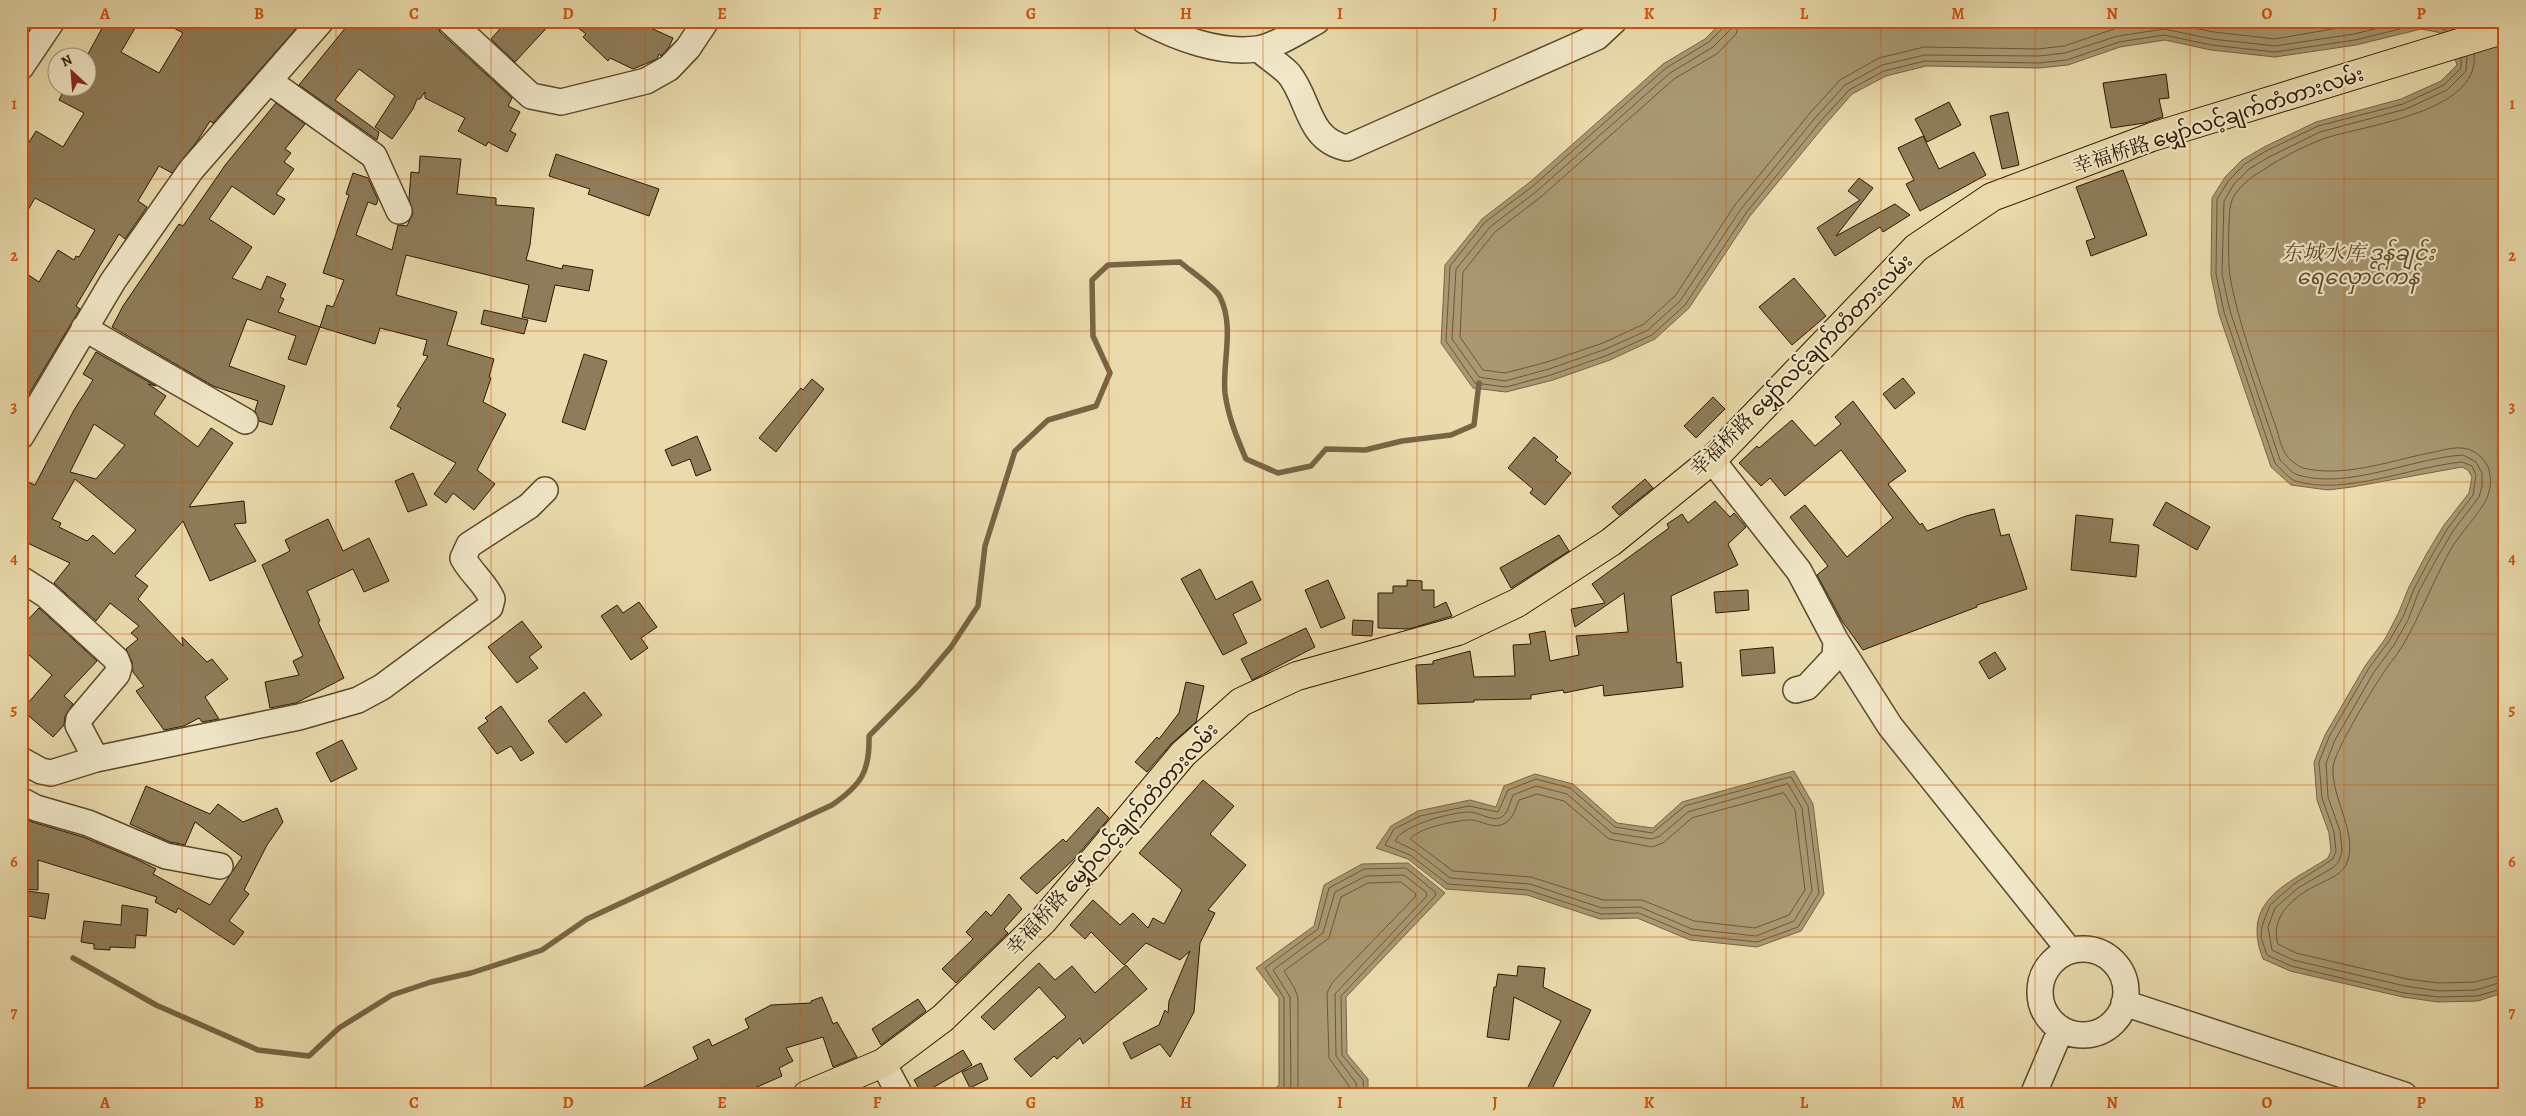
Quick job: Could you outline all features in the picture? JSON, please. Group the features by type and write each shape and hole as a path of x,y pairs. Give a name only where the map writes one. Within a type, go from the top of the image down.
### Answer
{"main road":[{"name":"幸福桥路 မျှော်လင့်ချက်တံတားလမ်း","path":"807,1095 883,1063 943,1018 1043,921 1183,754 1241,702 1297,676 1458,631 1516,603 1611,542 1712,460 1916,248 1992,196 2152,137 2505,28"}],"street":[{"path":"21,67 52,21"},
{"path":"21,436 114,280 191,170 321,21"},
{"path":"450,21 531,96 561,102 646,81 668,68 688,48 706,21"},
{"path":"1147,22 1188,40 1235,50 1259,49 1317,21"},
{"path":"1259,49 1289,74 1321,134 1332,145 1347,148 1596,37 1614,21"},
{"path":"269,81 374,156 399,211"},
{"path":"84,328 245,421"},
{"path":"1712,460 1798,571 1836,641 1890,726 2070,951"},
{"path":"21,760 50,773 96,759 299,717 358,700 382,687 490,607 492,599 488,589 468,568 463,558 469,545 529,506 545,490"},
{"path":"21,580 46,595 116,659 119,667 117,674 79,719 78,725 96,759"},
{"path":"1796,690 1808,687 1835,657 1836,641"},
{"path":"21,800 36,808 88,822 166,856 220,866"},
{"path":"2084,949 2098,952 2110,959 2120,970 2125,983 2124,1004 2113,1022 2101,1031 2088,1035 2074,1034 2061,1029 2050,1020 2043,1008 2040,994 2041,980 2057,958 2070,951 2084,949"},
{"path":"2124,1004 2404,1095"},
{"path":"2033,1095 2061,1029"},
{"path":"883,1063 900,1095"}],"water":[{"name":"东城水库 ဒွန်ချင်း ရေလှောင်ကန်","path":"1723,21 2505,21 2505,992 2478,1001 2438,1002 2403,997 2290,971 2263,959 2258,939 2258,922 2263,908 2272,896 2284,886 2328,858 2331,851 2329,833 2317,800 2314,762 2325,735 2365,666 2385,639 2427,553 2444,525 2469,493 2472,477 2468,470 2462,467 2328,490 2291,485 2271,467 2219,314 2211,275 2212,198 2225,177 2242,160 2264,147 2316,122 2401,99 2441,81 2457,65 2448,37 2437,32 2421,29 2356,45 2275,57 2211,50 2165,40 2120,47 2068,65 2039,68 1926,66 1886,76 1852,94 1750,216 1689,308 1655,339 1610,360 1553,380 1506,392 1473,388 1441,343 1445,265 1482,219 1530,182 1663,64 1705,39"},
{"path":"1794,771 1813,804 1824,894 1801,931 1757,947 1690,940 1637,918 1600,919 1527,895 1446,889 1408,859 1376,848 1391,826 1418,811 1470,800 1496,807 1504,786 1535,774 1573,784 1617,823 1653,828 1682,802"},
{"path":"1408,863 1445,893 1346,997 1347,1054 1368,1079 1368,1095 1267,1095 1279,1085 1279,998 1256,968 1314,926 1324,885 1362,864"}],"building":[{"path":"106,21 139,21 121,52 159,73 183,33 161,21 299,21 294,31 213,123 210,121 198,140 172,173 159,166 138,201 147,207 125,239 119,234 76,306 80,309 21,407 21,270 39,282 58,250 74,260 76,256 79,257 95,230 35,198 21,222 21,155 36,131 63,147 84,113 59,100 60,98 98,98 98,48 91,48"},
{"path":"351,21 436,21 440,32 512,98 508,106 520,112 510,131 516,134 507,152 488,142 486,146 458,131 465,118 425,98 425,92 420,99 417,99 413,109 392,139 375,127 395,96 359,69 335,100 379,132 377,140 299,85"},
{"path":"507,21 553,21 515,62 491,39"},
{"path":"569,21 635,21 673,38 669,47 661,56 659,54 657,59 633,69 610,58 608,61 583,37 586,34"},
{"path":"2166,74 2169,98 2159,99 2163,117 2145,123 2111,128 2103,83"},
{"path":"1949,102 1961,125 1927,142 1915,119"},
{"path":"276,103 305,124 285,149 291,153 284,162 294,169 276,194 285,199 274,215 232,186 209,219 252,247 232,278 261,290 267,276 286,284 280,297 284,299 278,312 320,327 306,365 288,359 296,336 247,319 229,366 285,386 272,425 259,421 255,411 258,401 213,386 112,327 123,306 179,224 183,226 226,164"},
{"path":"2008,112 2019,165 2002,169 1990,116"},
{"path":"1923,136 1939,169 1974,152 1986,175 1920,211 1906,184 1914,180 1898,148"},
{"path":"556,154 659,189 649,216 588,194 590,189 549,176"},
{"path":"420,156 461,159 457,194 496,198 496,205 534,208 530,245 526,260 562,269 563,265 593,270 589,291 555,285 546,322 522,317 529,285 406,255 396,295 457,312 447,345 494,359 489,377 491,378 483,402 506,414 477,470 495,484 474,510 453,493 446,503 434,494 456,463 390,428 401,408 397,406 428,356 423,355 427,340 380,328 375,344 320,327 327,305 333,307 344,280 323,273 349,195 346,194 353,173 368,178 378,200 376,205 368,202 356,235 392,250 398,225 407,226 413,213 409,199 411,172 419,173"},
{"path":"2123,170 2147,235 2091,256 2086,241 2095,238 2076,187"},
{"path":"1859,178 1873,188 1836,236 1895,204 1910,215 1883,232 1880,227 1835,256 1817,228 1860,200 1848,191"},
{"path":"1794,278 1826,316 1792,345 1759,307"},
{"path":"484,310 528,320 524,334 481,324"},
{"path":"96,352 156,386 148,384 166,396 154,414 198,447 211,428 233,443 189,507 244,501 246,523 234,524 256,561 210,581 183,521 135,576 148,586 138,599 183,646 182,637 207,662 212,659 228,679 205,697 219,719 202,722 199,718 184,726 164,730 136,691 144,686 133,672 132,662 126,649 138,639 131,633 139,626 110,603 96,621 54,583 70,563 21,540 21,479 35,485 74,410 93,380 83,374","holes":["94,424 125,445 96,479 70,472","75,479 136,530 114,554 93,535 87,541 59,527 61,523 52,519"]},
{"path":"584,354 607,361 585,430 562,422"},
{"path":"1903,378 1915,393 1895,409 1883,394"},
{"path":"812,379 824,389 776,452 759,438 801,388 803,390"},
{"path":"1713,397 1725,409 1696,438 1684,426"},
{"path":"1853,401 1906,471 1888,484 1920,525 1922,523 1927,531 1966,516 1994,509 2001,536 2009,534 2027,589 1977,605 1977,607 1863,650 1842,621 1817,575 1828,566 1790,517 1805,505 1847,557 1893,518 1841,450 1785,496 1770,478 1761,486 1739,463 1757,446 1759,448 1792,420 1815,446 1841,424 1835,417"},
{"path":"697,436 711,470 696,476 690,459 672,466 665,450"},
{"path":"1534,437 1558,457 1555,460 1571,473 1545,505 1530,493 1533,489 1508,468"},
{"path":"413,473 427,505 408,512 395,481"},
{"path":"1645,479 1653,488 1619,515 1612,507"},
{"path":"1715,501 1730,517 1734,513 1746,527 1728,544 1738,565 1671,596 1677,663 1681,662 1683,687 1604,696 1603,685 1564,693 1563,690 1531,695 1531,699 1474,700 1474,702 1418,704 1416,665 1433,664 1433,661 1470,651 1474,677 1515,676 1513,645 1531,644 1529,634 1545,631 1550,661 1579,655 1576,636 1628,632 1624,593 1575,627 1571,609 1605,603 1592,584 1669,528 1667,524 1682,514 1688,523"},
{"path":"2166,502 2210,527 2197,550 2153,525"},
{"path":"2076,515 2113,519 2110,542 2139,545 2136,577 2071,570"},
{"path":"328,519 343,551 369,538 389,581 364,592 353,569 307,591 320,621 318,622 344,678 296,703 270,708 265,682 299,675 293,661 303,656 262,565 290,551 285,540"},
{"path":"1559,535 1569,551 1511,588 1500,568"},
{"path":"1200,569 1216,600 1252,581 1261,600 1233,614 1247,643 1223,655 1181,579"},
{"path":"1328,580 1345,618 1321,628 1305,590"},
{"path":"1407,580 1422,581 1422,590 1434,590 1434,608 1446,602 1452,616 1409,629 1378,628 1378,593 1393,593 1393,586 1407,586"},
{"path":"1748,590 1749,610 1716,613 1714,592"},
{"path":"639,602 657,627 641,638 648,648 631,660 601,616 617,605 623,613"},
{"path":"39,608 97,661 64,696 73,704 65,716 64,725 53,737 22,710 52,675 21,648 21,627"},
{"path":"1353,620 1373,621 1372,636 1352,635"},
{"path":"522,621 542,647 529,657 538,668 517,683 488,647"},
{"path":"1306,628 1315,647 1252,680 1241,659"},
{"path":"1773,647 1775,673 1742,676 1740,650"},
{"path":"1995,652 2006,669 1989,679 1979,662"},
{"path":"1186,682 1204,686 1196,722 1171,744 1147,772 1135,762 1157,737 1159,739 1179,713"},
{"path":"584,692 602,715 566,743 548,721"},
{"path":"501,706 534,753 521,761 511,746 497,754 478,728 488,721 485,718"},
{"path":"342,740 357,769 331,782 316,753"},
{"path":"1203,780 1234,806 1210,834 1246,865 1208,910 1215,913 1200,943 1194,1012 1170,1057 1160,1044 1131,1059 1123,1043 1159,1025 1165,1010 1168,1013 1169,1001 1190,951 1180,960 1146,943 1124,965 1091,932 1085,939 1070,925 1093,900 1120,925 1133,913 1148,928 1153,918 1164,924 1182,890 1139,853"},
{"path":"146,786 210,814 218,804 243,822 277,808 283,822 267,845 244,890 249,894 229,921 244,932 234,945 178,908 176,913 155,902 157,897 38,860 38,890 21,889 21,816 32,822 83,837 136,859 156,869 153,874 210,905 242,857 195,822 185,845 170,842 130,824"},
{"path":"1098,807 1109,818 1074,859 1037,894 1020,878 1063,839 1066,842"},
{"path":"27,891 49,894 45,919 23,915"},
{"path":"1009,894 1022,909 1004,929 1008,933 956,983 942,969 973,939 966,932 986,911 991,916"},
{"path":"122,905 148,909 146,936 136,935 135,948 110,947 110,950 94,949 94,944 81,942 84,921 121,925"},
{"path":"1039,963 1055,980 1072,966 1095,993 1126,965 1147,989 1083,1044 1080,1038 1057,1059 1054,1056 1031,1077 1014,1059 1066,1017 1039,987 994,1030 981,1017"},
{"path":"1518,966 1545,968 1543,987 1591,1010 1549,1095 1524,1095 1561,1021 1514,997 1509,1040 1487,1037 1494,987 1496,987 1498,974 1517,976"},
{"path":"822,997 833,1024 837,1022 857,1057 833,1067 823,1037 786,1048 793,1061 779,1068 782,1076 739,1095 628,1095 698,1059 693,1047 709,1039 712,1046 749,1028 745,1019 771,1005 811,1003 811,1001"},
{"path":"918,999 926,1011 881,1045 872,1029"},
{"path":"963,1050 972,1065 922,1094 914,1080"},
{"path":"981,1063 988,1079 970,1088 962,1072"}],"waterway":[{"path":"73,958 156,1005 258,1050 309,1056 339,1028 392,995 431,982 471,973 542,950 587,919 832,805 850,791 862,776 868,759 869,736 918,686 951,647 978,606 985,546 1015,451 1048,420 1096,406 1110,373 1093,336 1092,280 1108,265 1180,262 1218,293 1227,320 1225,393 1233,427 1246,459 1278,473 1311,466 1326,449 1365,450 1402,441 1451,435 1474,425 1479,383"}]}
